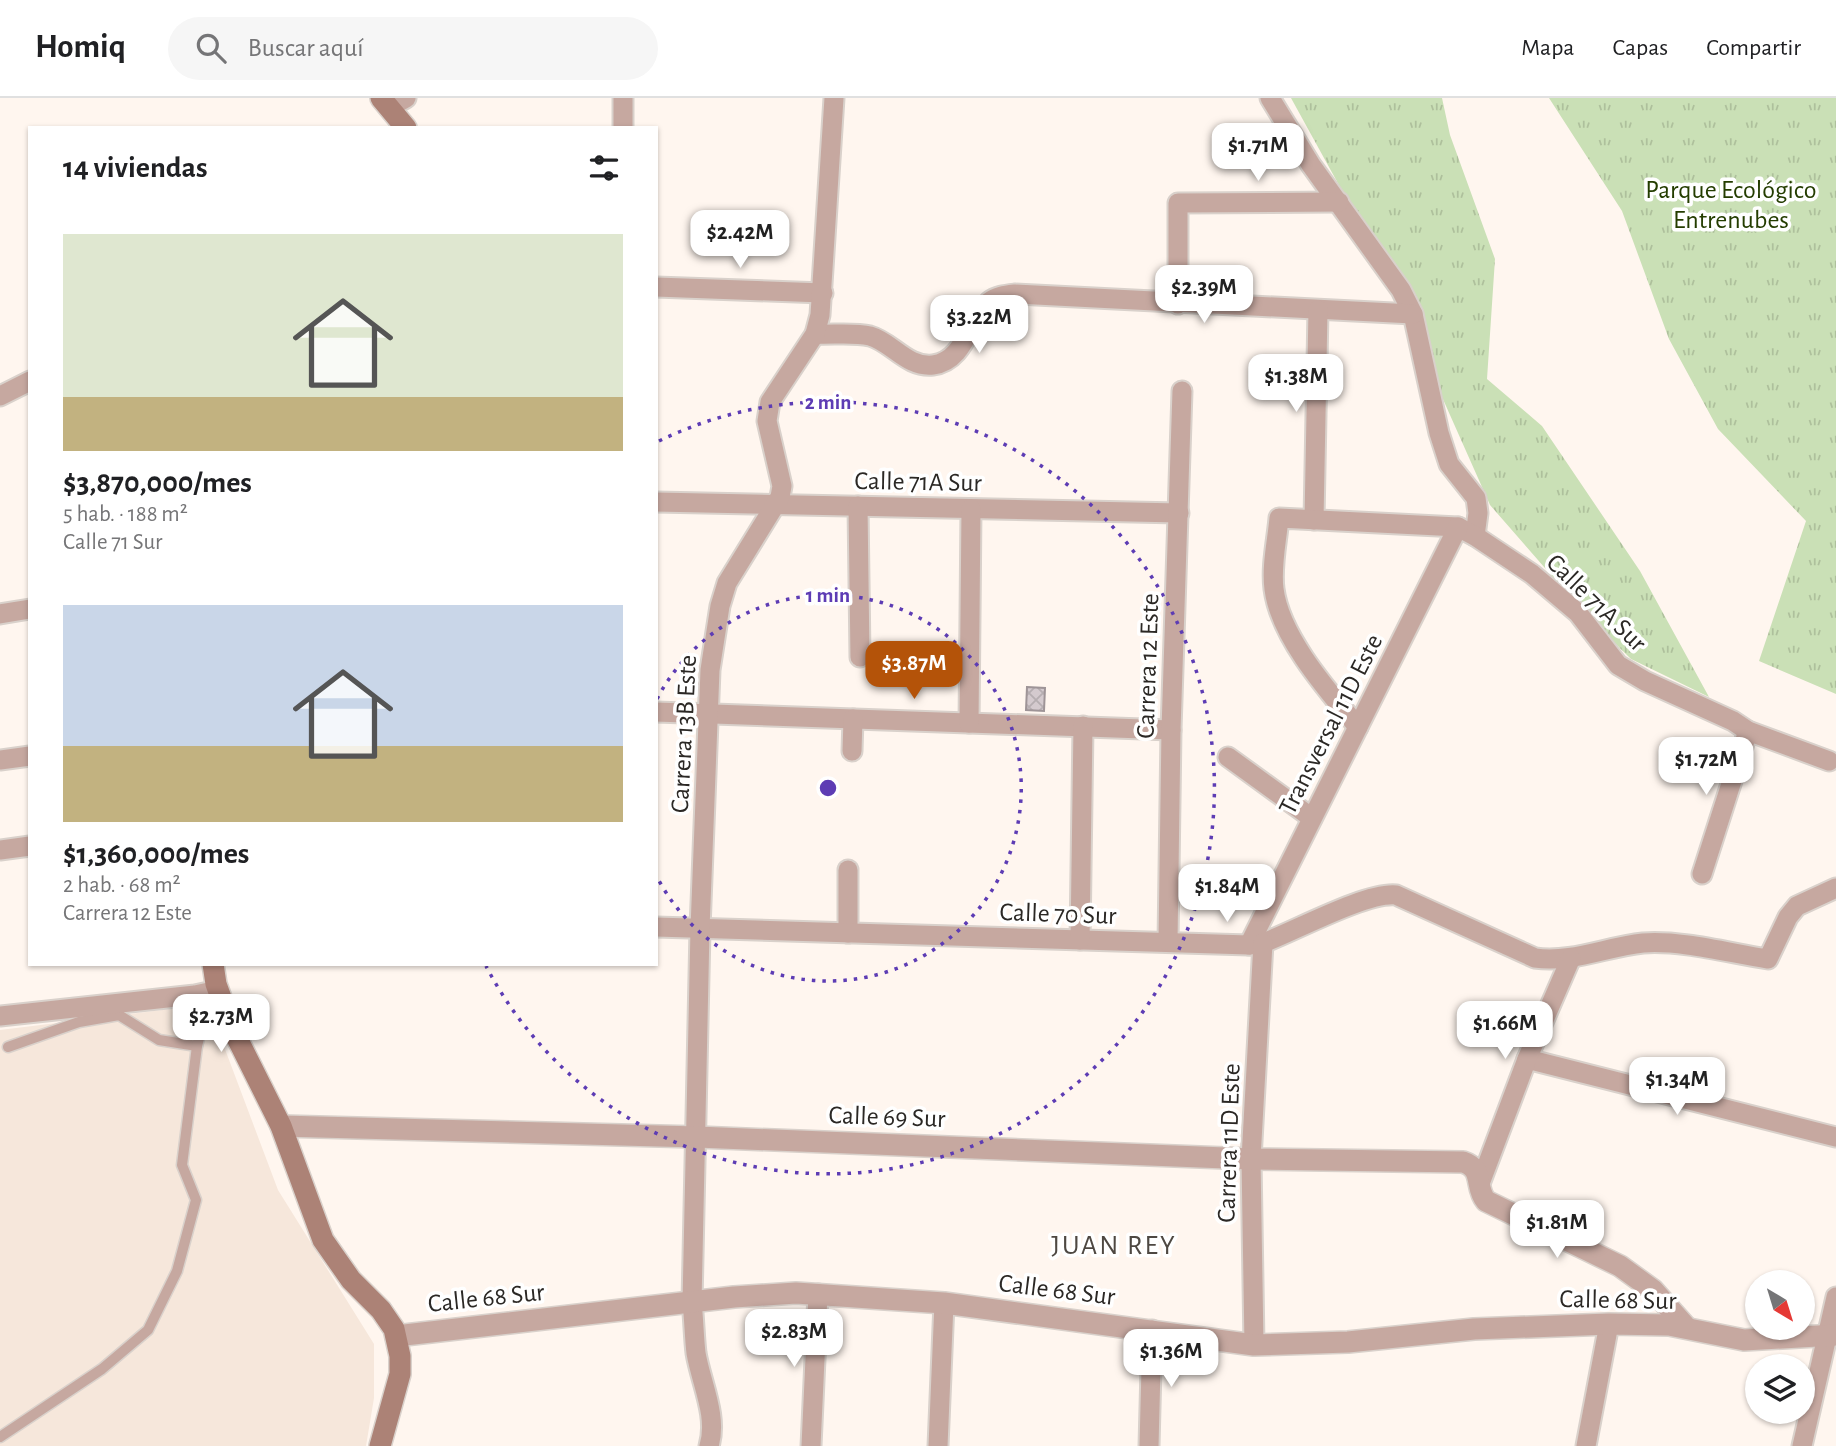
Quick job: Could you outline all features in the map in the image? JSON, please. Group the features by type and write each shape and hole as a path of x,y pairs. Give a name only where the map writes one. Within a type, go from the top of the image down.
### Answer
{"main road":[{"path":"392,101 405,126"},
{"path":"213,966 215,990 281,1126 323,1240 351,1280 381,1311 396,1336 400,1374 380,1446"}],"street":[{"path":"623,98 623,126"},
{"path":"777,505 782,486 767,421 771,402 815,334 823,293 834,98"},
{"path":"1270,98 1311,166 1401,290 1413,314 1439,433 1449,464 1476,498 1478,513 1467,532 1279,518 1274,591 1286,625 1317,679 1358,727"},
{"path":"1178,304 1178,203 1339,202"},
{"path":"658,287 823,293"},
{"path":"815,334 871,336 919,365 934,365 946,360 960,347 988,303 1000,296 1015,294 1413,314"},
{"path":"1314,520 1318,310"},
{"path":"0,396 28,382"},
{"name":"Carrera 12 Este","path":"1168,942 1171,730 1182,391"},
{"name":"Calle 71A Sur","path":"658,502 1179,513"},
{"name":"Carrera 13B Este","path":"709,1446 712,1435 711,1417 696,1352 692,1303 700,929 712,657 720,606 727,583 748,546 777,505"},
{"path":"858,506 860,657"},
{"path":"969,723 971,509"},
{"name":"Transversal 11D Este","path":"1256,944 1312,818 1358,727 1467,532"},
{"name":"Calle 71A Sur","path":"1467,532 1532,575 1578,613 1618,664 1645,681 1733,720 1748,731 1829,761"},
{"path":"0,614 28,609"},
{"path":"658,712 1171,730"},
{"path":"852,751 853,719"},
{"path":"1080,940 1083,726"},
{"path":"1702,874 1748,731"},
{"path":"0,760 28,756"},
{"path":"1228,757 1312,818"},
{"path":"0,850 28,846"},
{"path":"848,870 848,933"},
{"name":"Calle 70 Sur","path":"658,927 1256,944 1360,902 1387,894 1396,895 1535,958 1552,961 1623,946 1664,943 1768,959 1788,917 1797,906 1836,888"},
{"name":"Carrera 11D Este","path":"1254,1345 1251,1159 1256,944"},
{"path":"1571,958 1527,1059 1481,1181 1480,1192 1490,1204 1627,1270 1653,1290 1686,1327"},
{"path":"0,1016 195,995 215,990"},
{"path":"1527,1059 1836,1136"},
{"name":"Calle 69 Sur","path":"281,1126 697,1137 1251,1159 1463,1162 1475,1168 1481,1181"},
{"name":"Calle 68 Sur","path":"396,1336 770,1293 944,1303 1254,1345 1348,1342 1474,1329 1609,1324 1686,1327 1744,1339 1832,1335"},
{"path":"811,1446 818,1294"},
{"path":"1802,1446 1832,1335 1836,1297"},
{"path":"938,1446 944,1303"},
{"path":"1586,1446 1609,1324"},
{"path":"1149,1446 1152,1330"}],"lane":[{"path":"0,1437 102,1369 148,1329 177,1271 196,1200 182,1165 197,1046 215,990"},
{"path":"8,1048 79,1022 119,1015 159,1040 197,1046"}],"shaded area":[{"path":"195,1006 211,1012 278,1190 374,1344 374,1398 366,1446 0,1446 0,1030"}],"green space":[{"path":"1291,98 1442,98 1450,135 1495,259 1487,379 1542,426 1640,571 1709,697 1631,659 1585,614 1490,505 1442,397 1418,302 1346,198"},
{"name":"Parque Ecológico Entrenubes","path":"1549,98 1836,98 1836,694 1759,661 1806,521 1718,429 1669,339 1622,211"}],"building":[{"path":"1027,687 1045,688 1044,711 1026,710"}],"district":[{"name":"JUAN REY","path":"1114,1244"}]}
